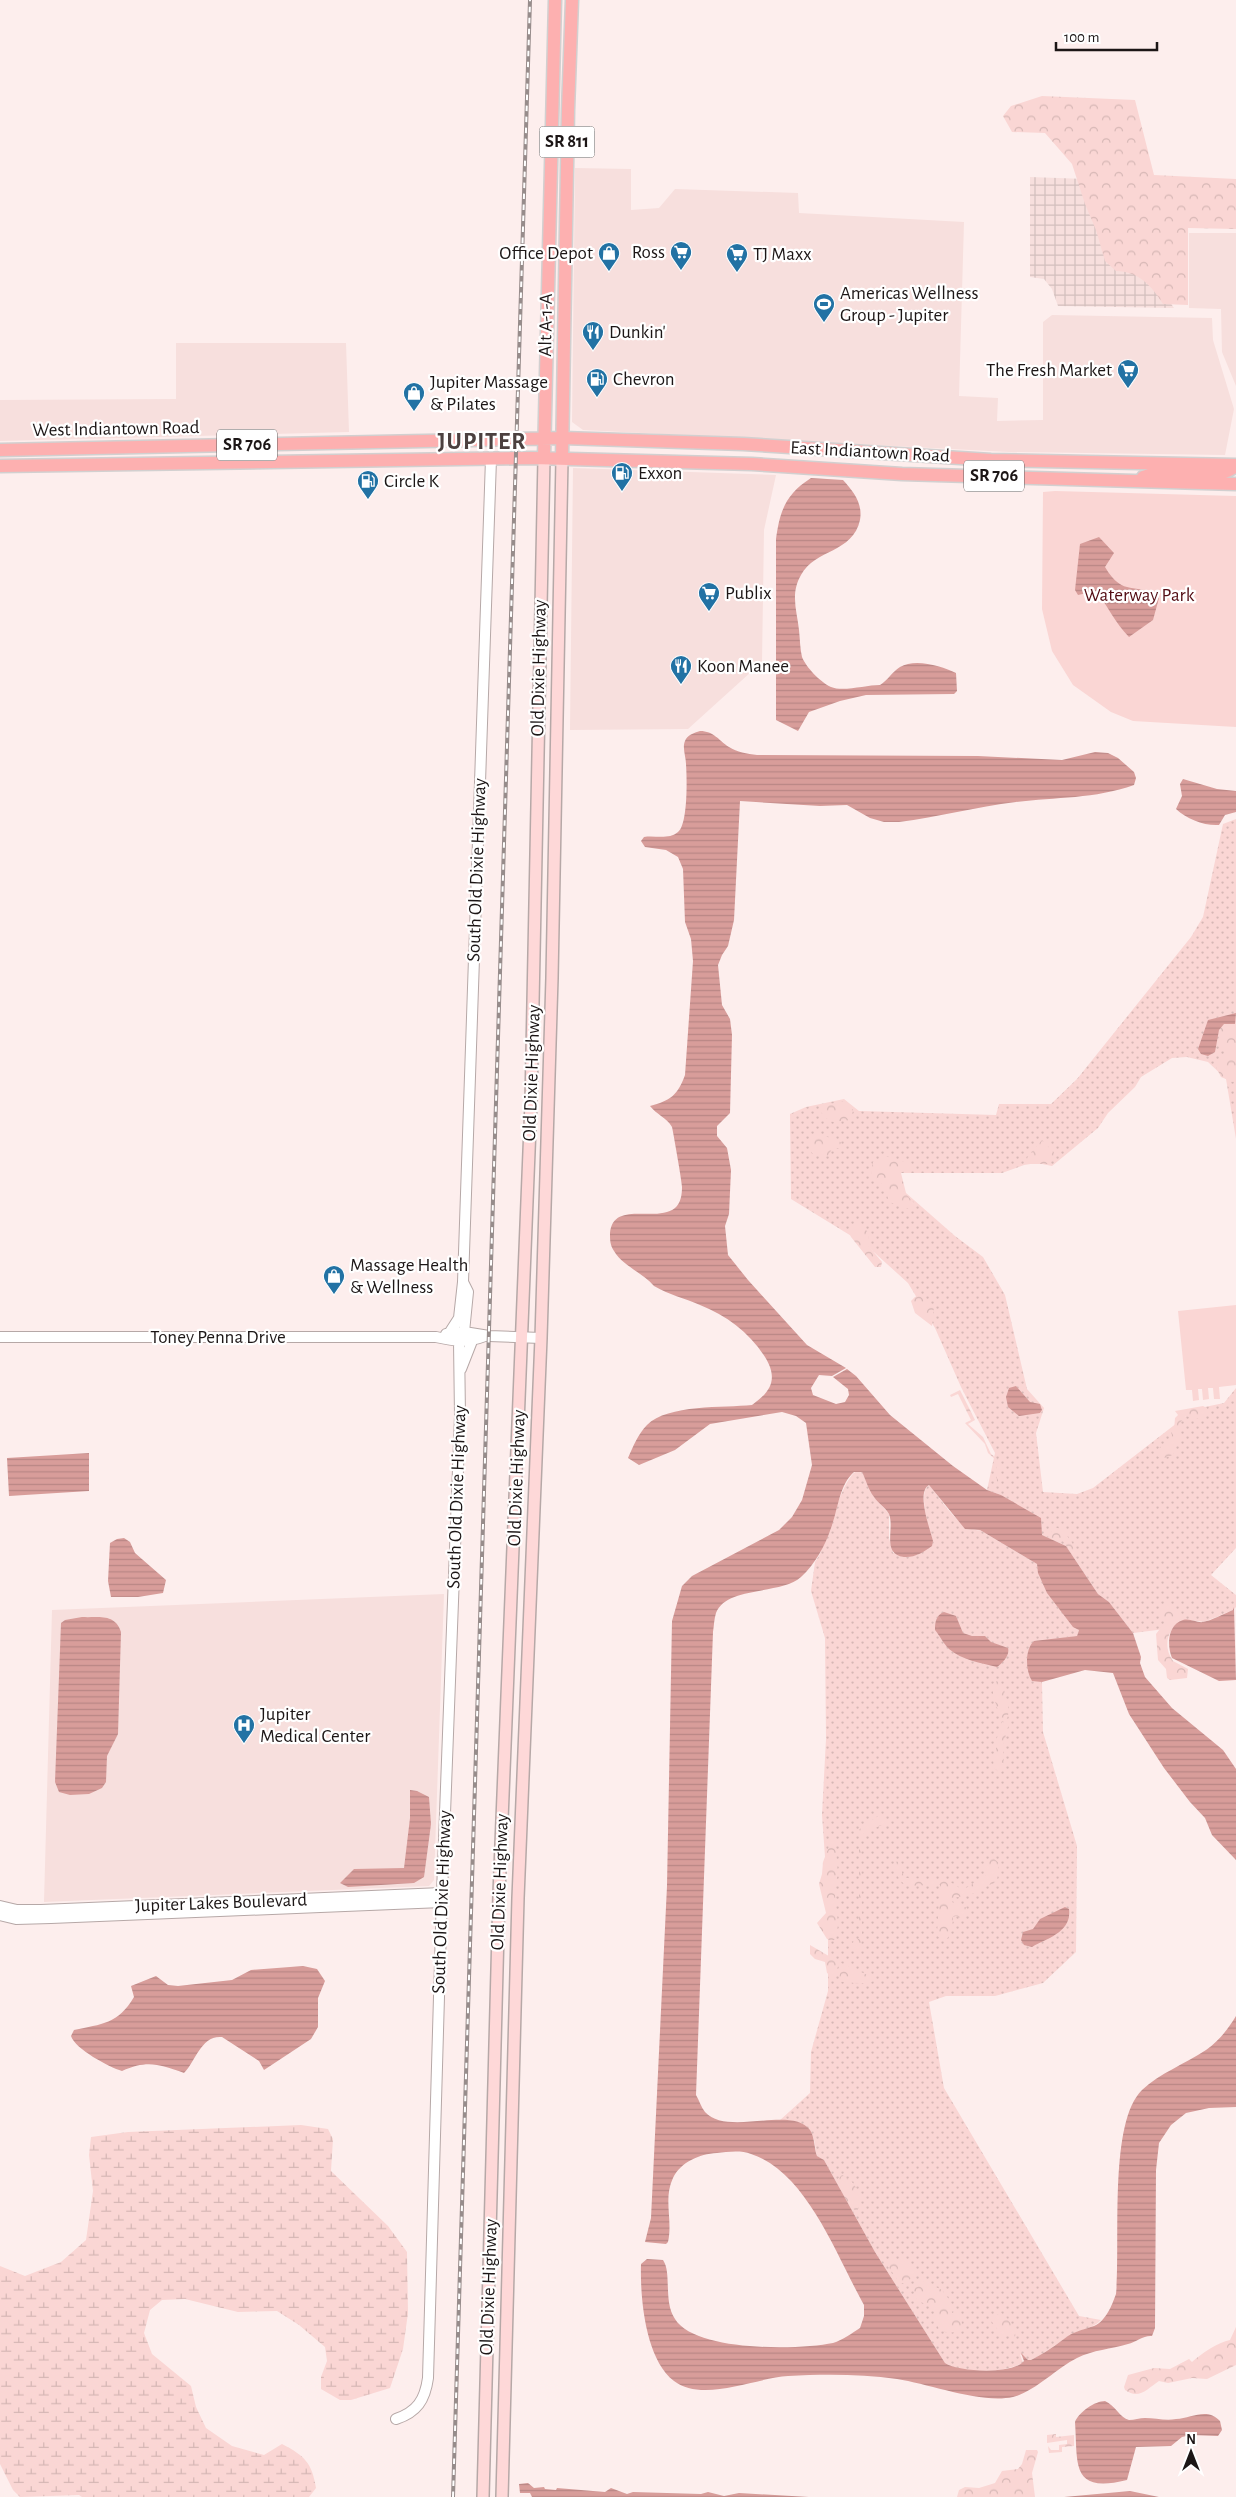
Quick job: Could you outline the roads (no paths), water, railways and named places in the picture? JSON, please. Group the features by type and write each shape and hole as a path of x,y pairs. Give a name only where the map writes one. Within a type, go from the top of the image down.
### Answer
{"main road":[{"name":"Alt A-1-A","path":"544,458 555,0"},
{"name":"Alt A-1-A","path":"557,711 572,0"},
{"path":"550,202 557,217 556,261 565,285"},
{"name":"West Indiantown Road","path":"0,450 563,438"},
{"name":"East Indiantown Road","path":"563,438 753,445 991,460 1236,466"},
{"path":"304,461 319,451 382,449 396,447 406,441"},
{"path":"180,464 194,459 287,455 306,443"},
{"path":"752,464 753,445"},
{"name":"Old Dixie Highway","path":"483,2497 499,1894 532,1064 544,458"},
{"name":"West Indiantown Road","path":"0,466 562,459"},
{"name":"East Indiantown Road","path":"562,459 752,464 902,474 1236,484"},
{"path":"1134,481 1151,474 1226,473 1236,466"},
{"path":"537,738 548,720 557,711"},
{"name":"Old Dixie Highway","path":"502,2497 518,1898 541,1338 553,969 557,711"}],"street":[{"name":"South Old Dixie Highway","path":"450,1332 459,1318 463,1282 491,459"},
{"name":"South Old Dixie Highway","path":"463,1282 468,1292 464,1332"},
{"name":"Toney Penna Drive","path":"436,1337 450,1332 478,1332 485,1336"},
{"name":"Toney Penna Drive","path":"0,1337 436,1337 459,1342 472,1341 485,1336 541,1338"},
{"name":"South Old Dixie Highway","path":"396,2420 416,2410 426,2393 428,2378 442,1898 461,1369 472,1341"},
{"name":"South Old Dixie Highway","path":"459,1342 458,1360 461,1369"},
{"name":"Jupiter Lakes Boulevard","path":"0,1906 17,1910 50,1910 442,1898"},
{"name":"Jupiter Lakes Boulevard","path":"0,1915 16,1919 51,1918 442,1898"}],"railway":[{"path":"453,2497 530,0"}],"place":[{"name":"Ross","path":"681,271"},
{"name":"Office Depot","path":"609,272"},
{"name":"TJ Maxx","path":"737,273"},
{"name":"Americas Wellness Group - Jupiter","path":"824,323"},
{"name":"Dunkin'","path":"593,351"},
{"name":"The Fresh Market","path":"1128,389"},
{"name":"Chevron","path":"597,398"},
{"name":"Jupiter Massage & Pilates","path":"414,412"},
{"name":"Exxon","path":"622,492"},
{"name":"Circle K","path":"368,500"},
{"name":"Publix","path":"709,612"},
{"name":"Koon Manee","path":"681,685"},
{"name":"Massage Health & Wellness","path":"334,1295"},
{"name":"Jupiter Medical Center","path":"244,1744"}],"district":[{"name":"JUPITER","path":"482,442"}],"park label":[{"name":"Waterway Park","path":"1139,595"}]}
